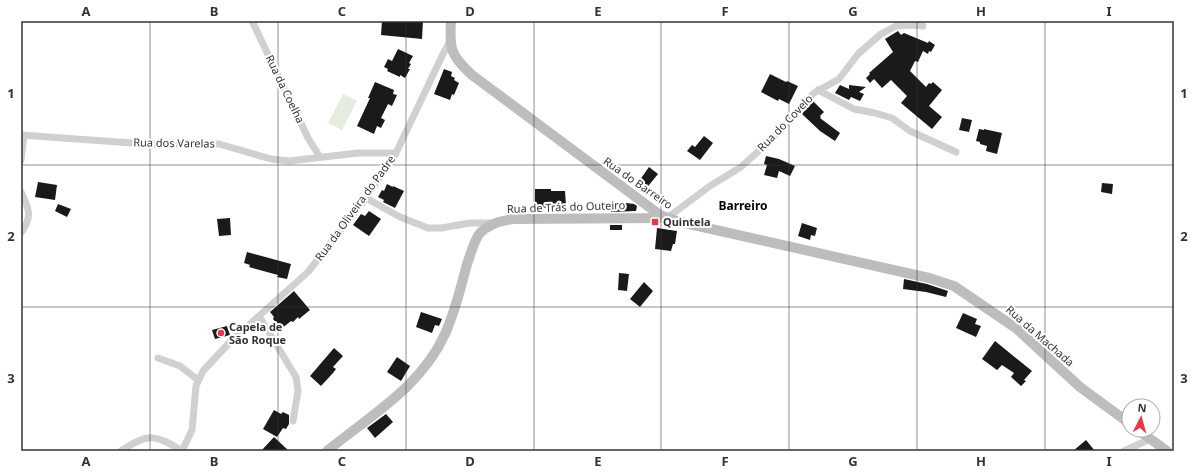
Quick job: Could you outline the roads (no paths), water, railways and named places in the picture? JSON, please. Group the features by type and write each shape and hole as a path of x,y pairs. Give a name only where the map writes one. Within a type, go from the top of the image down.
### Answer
{"street":[{"name":"Rua da Coelha","path":"252,21 293,108 320,157"},
{"path":"450,41 451,21"},
{"name":"Rua do Covelo","path":"667,218 710,186 741,167 773,138 818,90 839,79 858,54 886,31 896,26 923,26"},
{"name":"Rua da Oliveira do Padre","path":"198,380 209,364 231,341 312,267 366,198 396,153 442,54 450,41"},
{"name":"Rua do Barreiro","path":"450,41 452,52 457,60 472,76 649,208 667,218 929,278"},
{"path":"818,90 854,109 875,112 892,118 915,133 956,152"},
{"name":"Rua dos Varelas","path":"23,135 146,144 215,144 228,146 279,160 297,160 358,153 396,153"},
{"path":"21,160 23,135"},
{"path":"21,192 28,205 29,213 26,224 21,233"},
{"path":"366,198 400,217 428,228 442,228 470,223 497,223"},
{"name":"Rua de Trás do Outeiro","path":"327,451 410,385 437,351 449,325 475,242 485,229 497,223 518,219 667,218"},
{"name":"Rua da Machada","path":"929,278 954,286 1007,322 1080,386 1121,417"},
{"path":"259,316 296,377 298,391 293,421"},
{"path":"121,451 139,440 152,437 164,440 182,451 190,434 193,425 196,386 198,380 180,366 158,358"},
{"path":"1124,451 1150,439 1167,451"}],"place":[{"name":"Quintela","path":"655,222"},
{"name":"Capela de São Roque","path":"221,333"}],"district":[{"name":"Barreiro","path":"743,206"}]}
